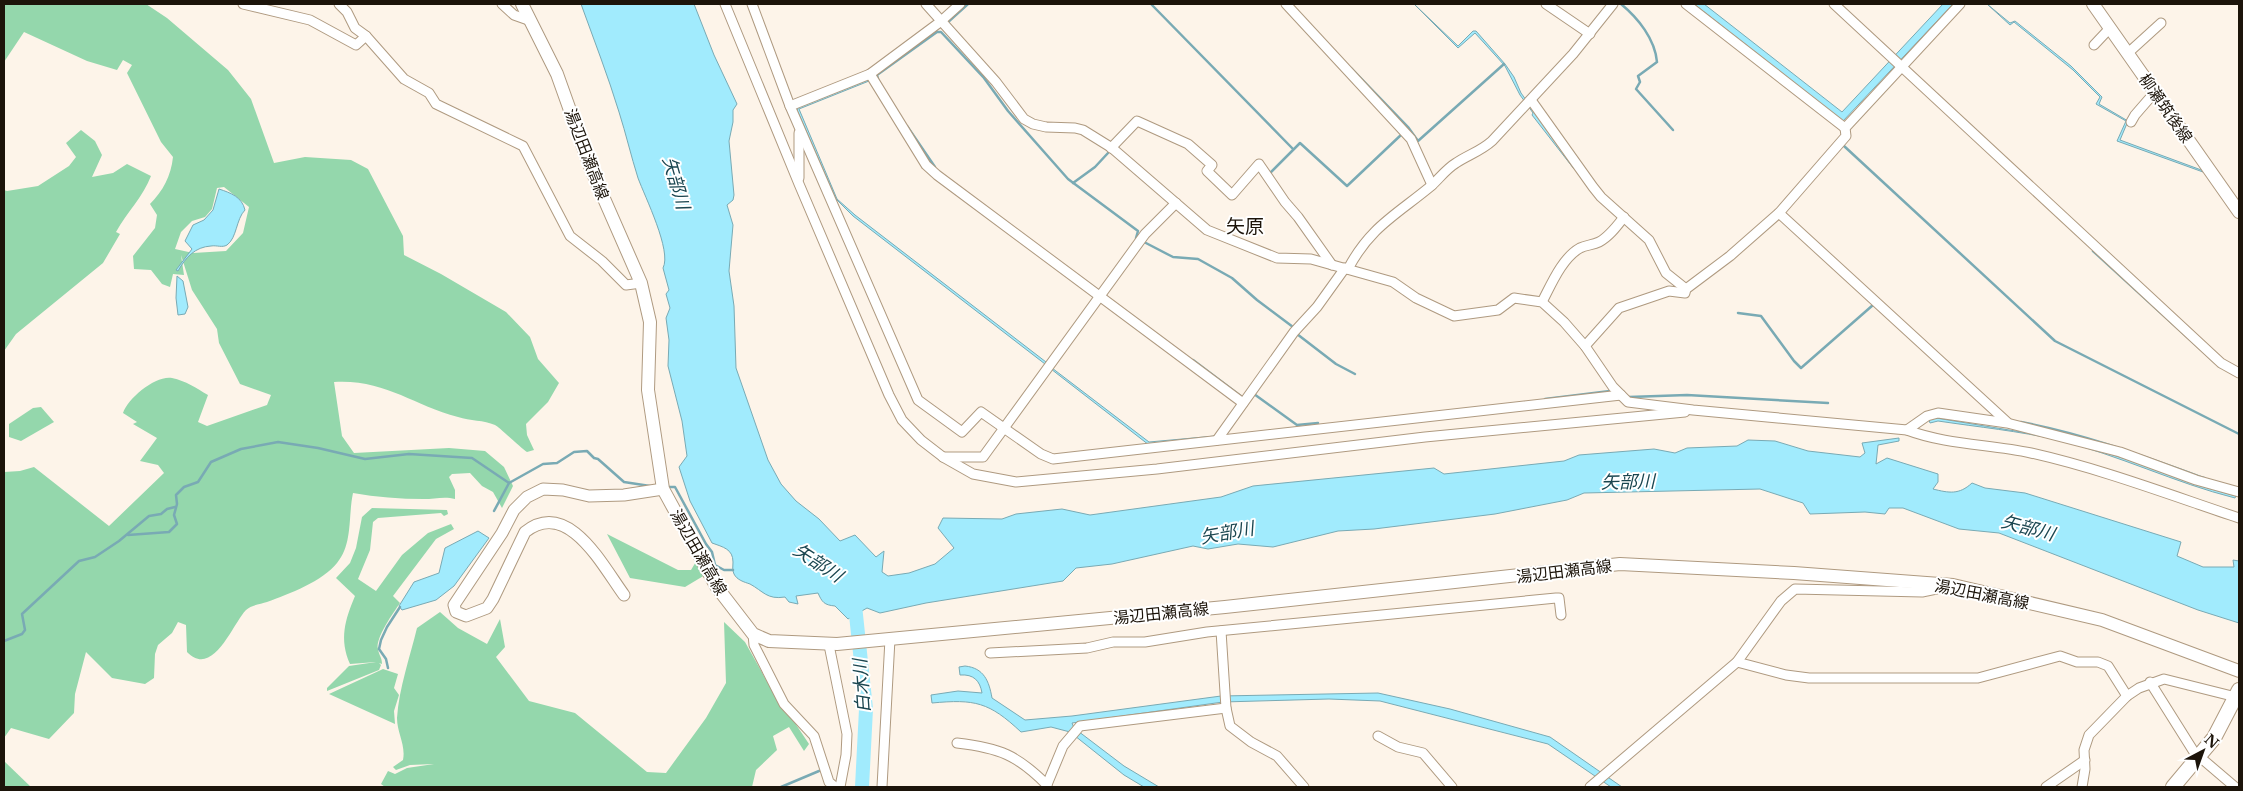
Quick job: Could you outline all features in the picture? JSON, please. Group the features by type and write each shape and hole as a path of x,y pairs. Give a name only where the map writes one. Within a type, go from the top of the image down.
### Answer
{"main road":[{"name":"湯辺田瀬高線","path":"522,4 557,74 591,169 641,283 650,322 648,390 663,489 716,586 753,634 769,641 833,644 890,639 1215,608 1620,564 1794,573 1953,585 2102,620 2239,671"},
{"name":"柳瀬筑後線","path":"2093,4 2239,212"},
{"path":"2173,787 2214,738 2238,693"}],"street":[{"path":"243,4 310,20 356,45 366,36"},
{"path":"339,4 348,12 355,28 366,36 404,79 429,93 436,104 523,146 570,236 602,261 626,285 641,283"},
{"path":"502,4 514,15 532,22"},
{"path":"726,4 799,184 902,420 920,440 943,458 973,474 1016,482 1157,469 1426,438 1668,415 1693,410"},
{"path":"752,4 799,130 918,400 962,432 981,412 1047,458 1054,459 1621,395"},
{"path":"926,4 940,22 996,82 1024,119 1033,124 1046,127 1075,128 1111,148 1207,230 1277,258 1311,260 1393,282 1416,298 1454,316 1498,310 1514,298 1542,302 1564,322 1585,346 1613,387 1628,402 1907,430 1930,439 1998,447 2083,466 2239,518"},
{"path":"790,106 870,74 940,22 960,4"},
{"path":"1286,4 1411,139 1432,185"},
{"path":"1546,4 1590,34"},
{"path":"1217,440 1294,332 1317,307 1346,269 1357,251 1376,229 1432,185 1456,162 1482,150 1531,100 1590,34 1613,4"},
{"path":"1585,346 1619,308 1669,291 1685,293 1686,289 1730,256 1779,213 1846,136 1845,128 1686,4"},
{"path":"1834,4 2221,363 2239,373"},
{"path":"1845,128 1897,62 1960,4"},
{"path":"2128,53 2162,23"},
{"path":"2094,45 2110,28"},
{"path":"870,74 926,164 937,175 1244,403"},
{"path":"2131,122 2155,92"},
{"path":"1531,100 1593,187 1649,240 1666,273 1686,289"},
{"path":"1111,148 1137,121 1188,144 1212,165 1207,171 1232,195 1259,164 1332,265"},
{"path":"799,130 799,184"},
{"path":"943,458 983,457 1145,234 1176,203"},
{"path":"1779,213 2008,423"},
{"path":"1542,302 1569,258 1580,248 1597,243 1604,238 1624,217"},
{"path":"1907,430 1927,416 1938,413 2008,423 2120,452 2196,480 2239,492"},
{"path":"624,595 571,528 558,522 545,522 533,526 525,532 487,608 466,616 456,612 454,605 502,533 514,510 526,497 543,489 564,490 590,496 663,489"},
{"path":"1590,787 1736,662 1781,601 1795,589 1922,592 1953,585"},
{"path":"990,653 1087,648 1113,642 1145,642 1222,631 1556,598 1559,598 1561,615"},
{"path":"1222,631 1225,702 1230,726 1234,731 1277,756 1304,787"},
{"path":"753,634 754,645 784,704 814,736 828,782 835,787"},
{"path":"882,787 890,639"},
{"path":"833,644 847,734 846,755 840,787"},
{"path":"1736,662 1786,675 1809,678 1978,678 2060,656 2078,662 2098,662 2108,666 2127,696"},
{"path":"2082,787 2084,750 2089,735 2127,696 2150,682 2164,679 2238,693"},
{"path":"2150,682 2194,752 2235,787"},
{"path":"957,743 995,750 1012,756 1027,765 1047,786 1063,746 1080,726 1225,702"},
{"path":"1378,736 1398,747 1423,753 1452,787"},
{"path":"2046,787 2084,760"}],"green space":[{"path":"4,4 146,4 167,18 228,70 251,99 274,163 305,157 351,160 368,169 403,236 404,255 506,312 530,337 538,359 559,383 548,402 526,424 527,435 534,450 527,452 491,423 442,412 384,389 352,382 334,382 342,436 354,453 449,448 485,451 504,467 513,486 502,508 493,492 482,486 470,473 452,474 449,477 455,490 455,499 397,498 353,493 346,547 331,570 295,591 248,608 221,646 214,654 205,659 196,658 187,652 186,625 178,622 172,633 158,645 155,654 154,678 145,684 112,678 86,652 75,694 74,713 49,739 11,728 4,738 4,472 20,471 34,467 109,526 164,473 158,465 140,461 157,438 133,424 137,422 123,413 136,395 143,389 158,380 172,378 208,395 198,422 207,426 267,405 271,395 240,384 219,343 217,329 192,290 181,255 184,275 173,274 170,287 162,284 151,270 134,269 133,256 155,228 157,215 150,204 166,183 173,157 161,142 127,73 132,65 123,60 117,70 87,61 24,32 4,62","holes":["224,187 249,207 243,233 226,251 193,253 175,249 181,232 192,221 205,217 212,209 217,188"]},
{"path":"81,130 95,141 102,155 92,177 113,173 127,164 151,176 144,191 116,232 120,234 103,263 16,334 4,351 4,190 38,186 69,166 76,157 66,143"},
{"path":"41,407 54,422 21,441 9,437 9,424 33,408"},
{"path":"372,508 447,510 448,514 444,516 441,513 378,518 373,522 370,550 358,579 376,591 402,555 428,533 451,524 454,529 436,539 393,596 400,603 379,638 378,649 382,664 379,663 381,665 379,670 327,691 327,688 349,666 376,662 350,664 344,638 348,613 355,596 336,578 350,563 356,548 362,517"},
{"path":"607,534 678,570 691,570 697,560 705,575 685,587 630,578"},
{"path":"440,612 458,628 487,644 500,619 505,647 496,657 529,701 575,713 647,772 666,773 706,718 726,683 724,622 745,642 779,703 809,744 804,751 789,727 773,736 777,750 756,770 752,787 385,787 381,784 388,771 395,774 407,768 434,764 410,765 396,770 393,767 403,760 404,755 397,723 398,707 417,628"},
{"path":"383,669 398,674 394,688 399,695 394,711 395,724 329,694"},
{"path":"4,761 31,787 4,787"}],"water":[{"name":"矢部川","path":"581,4 694,4 714,55 737,104 733,110 733,122 729,141 734,195 733,200 727,205 733,225 729,271 734,306 736,368 768,460 781,484 796,501 819,519 840,541 855,535 876,557 884,551 882,572 888,576 909,573 935,564 954,548 938,528 943,518 1002,519 1016,514 1062,509 1090,515 1221,497 1253,486 1434,468 1444,474 1564,461 1579,455 1654,449 1675,453 1687,448 1737,446 1748,440 1775,441 1808,451 1860,457 1865,453 1862,443 1899,438 1899,441 1878,445 1876,464 1887,458 1938,474 1938,482 1933,489 1954,492 1963,490 1972,483 1985,488 2025,493 2181,542 2177,556 2203,567 2234,567 2233,560 2239,561 2239,623 2198,610 1999,533 1959,529 1903,508 1889,508 1885,514 1865,512 1810,514 1803,503 1760,489 1584,493 1567,500 1495,514 1374,529 1338,531 1273,547 1238,544 1208,549 1193,546 1112,564 1076,568 1063,581 926,603 880,613 867,608 848,619 835,606 824,603 818,593 796,596 798,604 789,602 785,597 769,596 737,578 733,571 733,558 729,551 712,543 690,501 679,467 687,456 682,421 668,366 669,340 666,318 670,308 666,294 669,290 663,268 665,260 664,249 638,178 622,120"},
{"path":"1414,4 1458,46 1473,31 1476,31 1505,64 1514,77 1521,93 1575,167 1574,169 1532,115 1533,113 1520,95 1505,66 1475,33 1458,48"},
{"path":"1694,4 1704,4 1842,112 1943,4 1953,4 1843,121"},
{"path":"1987,4 2010,23 2015,21 2071,66 2102,97 2099,104 2128,121 2120,140 2204,171 2117,141 2126,121 2096,104 2100,97 2073,70 2014,22 2010,25"},
{"path":"868,80 799,109 837,199 855,215 1046,362 1045,364 853,216 836,199 797,110 799,107"},
{"path":"219,189 232,194 244,206 245,210 233,238 225,246 200,248 184,261 178,271 176,270 192,249 185,241 193,225 204,220 213,210"},
{"path":"177,276 183,281 188,307 185,314 178,315 176,298"},
{"path":"1052,368 1149,442 1215,437 1149,445"},
{"path":"1936,418 2058,438 2126,459 2191,483 2236,496 2235,498 2213,492 2103,453 2058,440 1938,421 1930,423 1929,420"},
{"path":"478,531 489,538 454,586 436,600 402,610 399,606 414,582 439,573 445,548"},
{"path":"965,666 977,669 985,676 992,698 1025,720 1072,716 1221,696 1378,693 1450,709 1550,737 1622,787 1611,787 1548,744 1380,701 1329,699 1223,702 1072,723 1074,728 1124,766 1159,787 1144,787 1124,775 1070,732 1051,727 1021,732 1000,714 981,705 960,702 932,703 931,695 958,691 982,693 976,679 960,675 959,667"}],"waterway":[{"path":"947,23 968,4"},
{"path":"1151,4 1293,149"},
{"path":"1621,4 1645,30 1656,53 1657,62 1638,76 1640,82 1636,89 1673,130"},
{"path":"878,79 877,75 937,32 941,32 984,78 1008,111 1068,179 1138,231 1136,238"},
{"path":"1351,68 1408,127 1418,141 1504,64"},
{"path":"907,126 935,167"},
{"path":"1270,173 1300,143 1347,186 1402,134"},
{"path":"1844,146 2055,341 2239,434"},
{"path":"1073,183 1095,167 1108,153"},
{"path":"1144,242 1173,257 1198,259 1232,278 1293,327"},
{"path":"2093,251 2220,367"},
{"path":"1738,313 1761,316 1801,368 1873,305"},
{"path":"1297,334 1336,364 1355,374"},
{"path":"1193,360 1242,397"},
{"path":"1545,399 1610,391"},
{"path":"1254,394 1297,425 1318,423"},
{"path":"1629,397 1687,395 1828,403"},
{"path":"2021,422 2091,439 2204,478"},
{"path":"128,535 169,532 177,524 174,515 177,504 176,495 184,487 198,482 211,462 241,449 278,442 318,448 365,459 409,454 472,458 509,483 543,464 557,463 574,452 587,451 624,482 650,486"},
{"path":"494,511 509,483"},
{"path":"668,487 675,487 712,552 715,565 724,570 733,570"},
{"path":"4,641 22,634 25,630 22,614 79,561 95,557 119,541 149,516 161,514 167,509 175,507"},
{"name":"白木川","path":"854,596 866,709 862,787"},
{"path":"388,668 386,659 379,649 387,627 400,607"},
{"path":"781,787 819,771"}],"district":[{"name":"矢原","path":"1245,226"}]}
